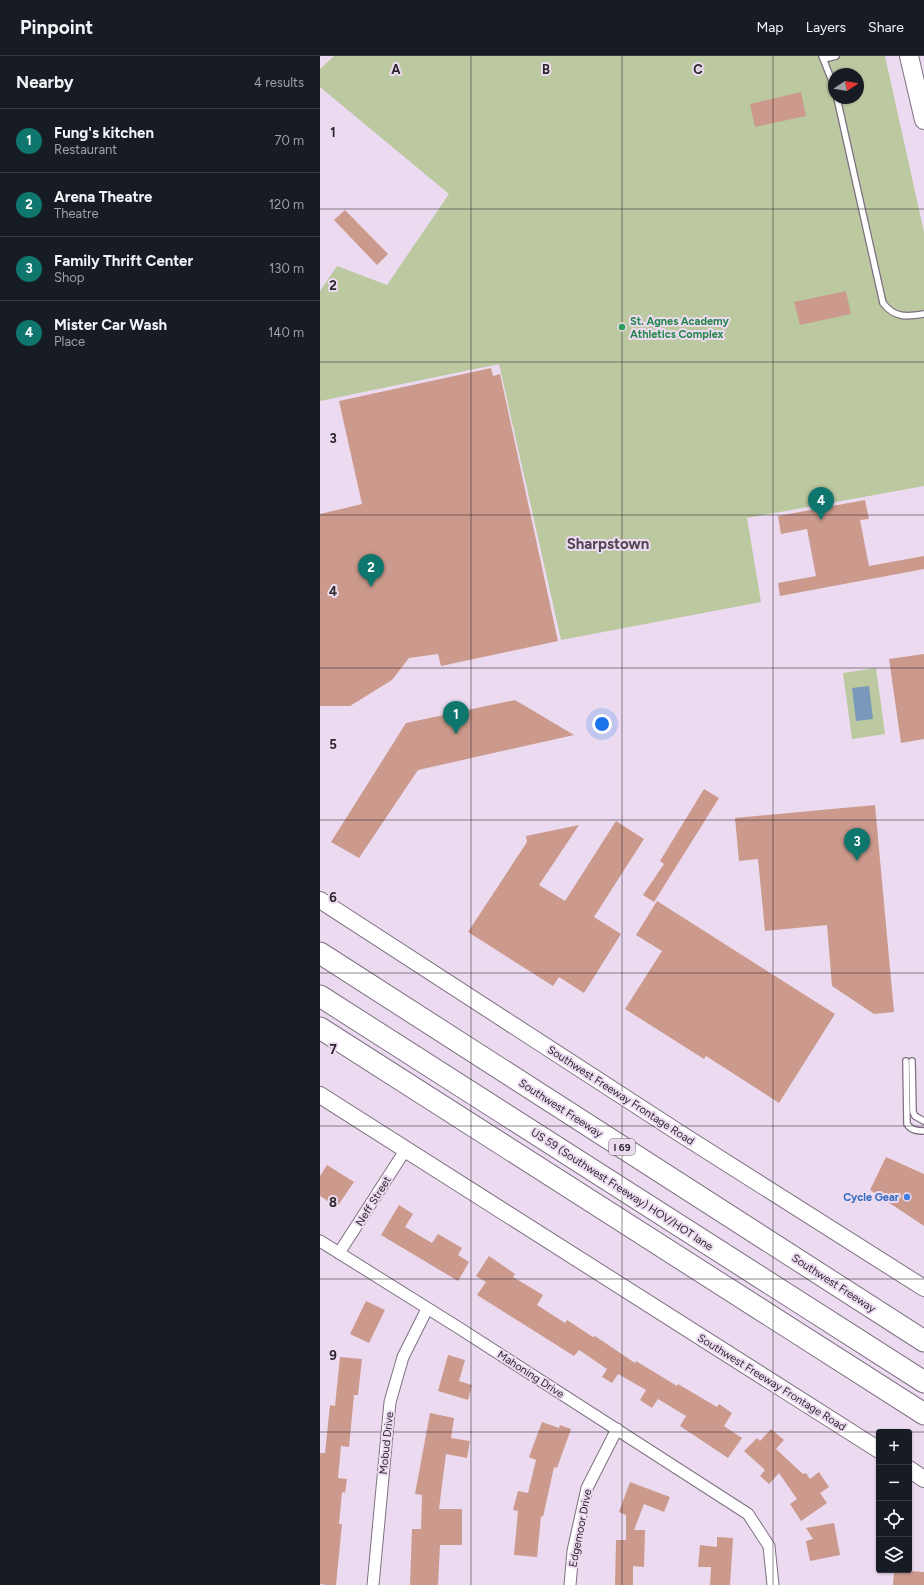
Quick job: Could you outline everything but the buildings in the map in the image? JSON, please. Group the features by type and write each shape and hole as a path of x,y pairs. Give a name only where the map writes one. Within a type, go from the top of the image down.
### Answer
{"highway":[{"name":"Southwest Freeway","path":"320,953 924,1341"},
{"name":"US 59 (Southwest Freeway) HOV/HOT lane","path":"320,996 924,1382"},
{"path":"320,1028 922,1413"}],"main road":[{"path":"909,56 924,120"},
{"name":"Southwest Freeway Frontage Road","path":"320,900 697,1144 924,1288"},
{"name":"Southwest Freeway Frontage Road","path":"320,1095 876,1448"},
{"path":"912,1471 924,1479"}],"street":[{"name":"Neff Street","path":"339,1254 406,1149"},
{"name":"Mahoning Drive","path":"320,1241 742,1509 748,1514 769,1546 773,1585"},
{"name":"Mobud Drive","path":"373,1585 390,1402 403,1357 427,1309"},
{"name":"Edgemoor Drive","path":"570,1585 573,1552 587,1488 617,1429"}],"lane":[{"path":"828,71 823,58 836,56"},
{"path":"838,104 883,303 887,308 900,316 907,317 924,314"},
{"path":"924,1121 915,1116 913,1112 909,1061 907,1124 909,1128 913,1130 924,1131"}],"green space":[{"name":"St. Agnes Academy Athletics Complex","path":"334,56 885,56 924,232 924,486 747,518 761,602 561,640 499,364 320,401 320,291 337,266 387,285 449,194 320,87 320,69"},
{"path":"876,668 885,734 852,739 843,673"}],"water":[{"path":"869,686 873,719 856,721 852,688"}],"place":[{"name":"St. Agnes Academy Athletics Complex","path":"622,327"},
{"name":"Mister Car Wash","path":"821,520"},
{"name":"Arena Theatre","path":"371,587"},
{"name":"Fung's kitchen","path":"456,734"},
{"name":"Family Thrift Center","path":"857,861"},
{"name":"Cycle Gear","path":"907,1197"}],"district":[{"name":"Sharpstown","path":"608,544"}]}
